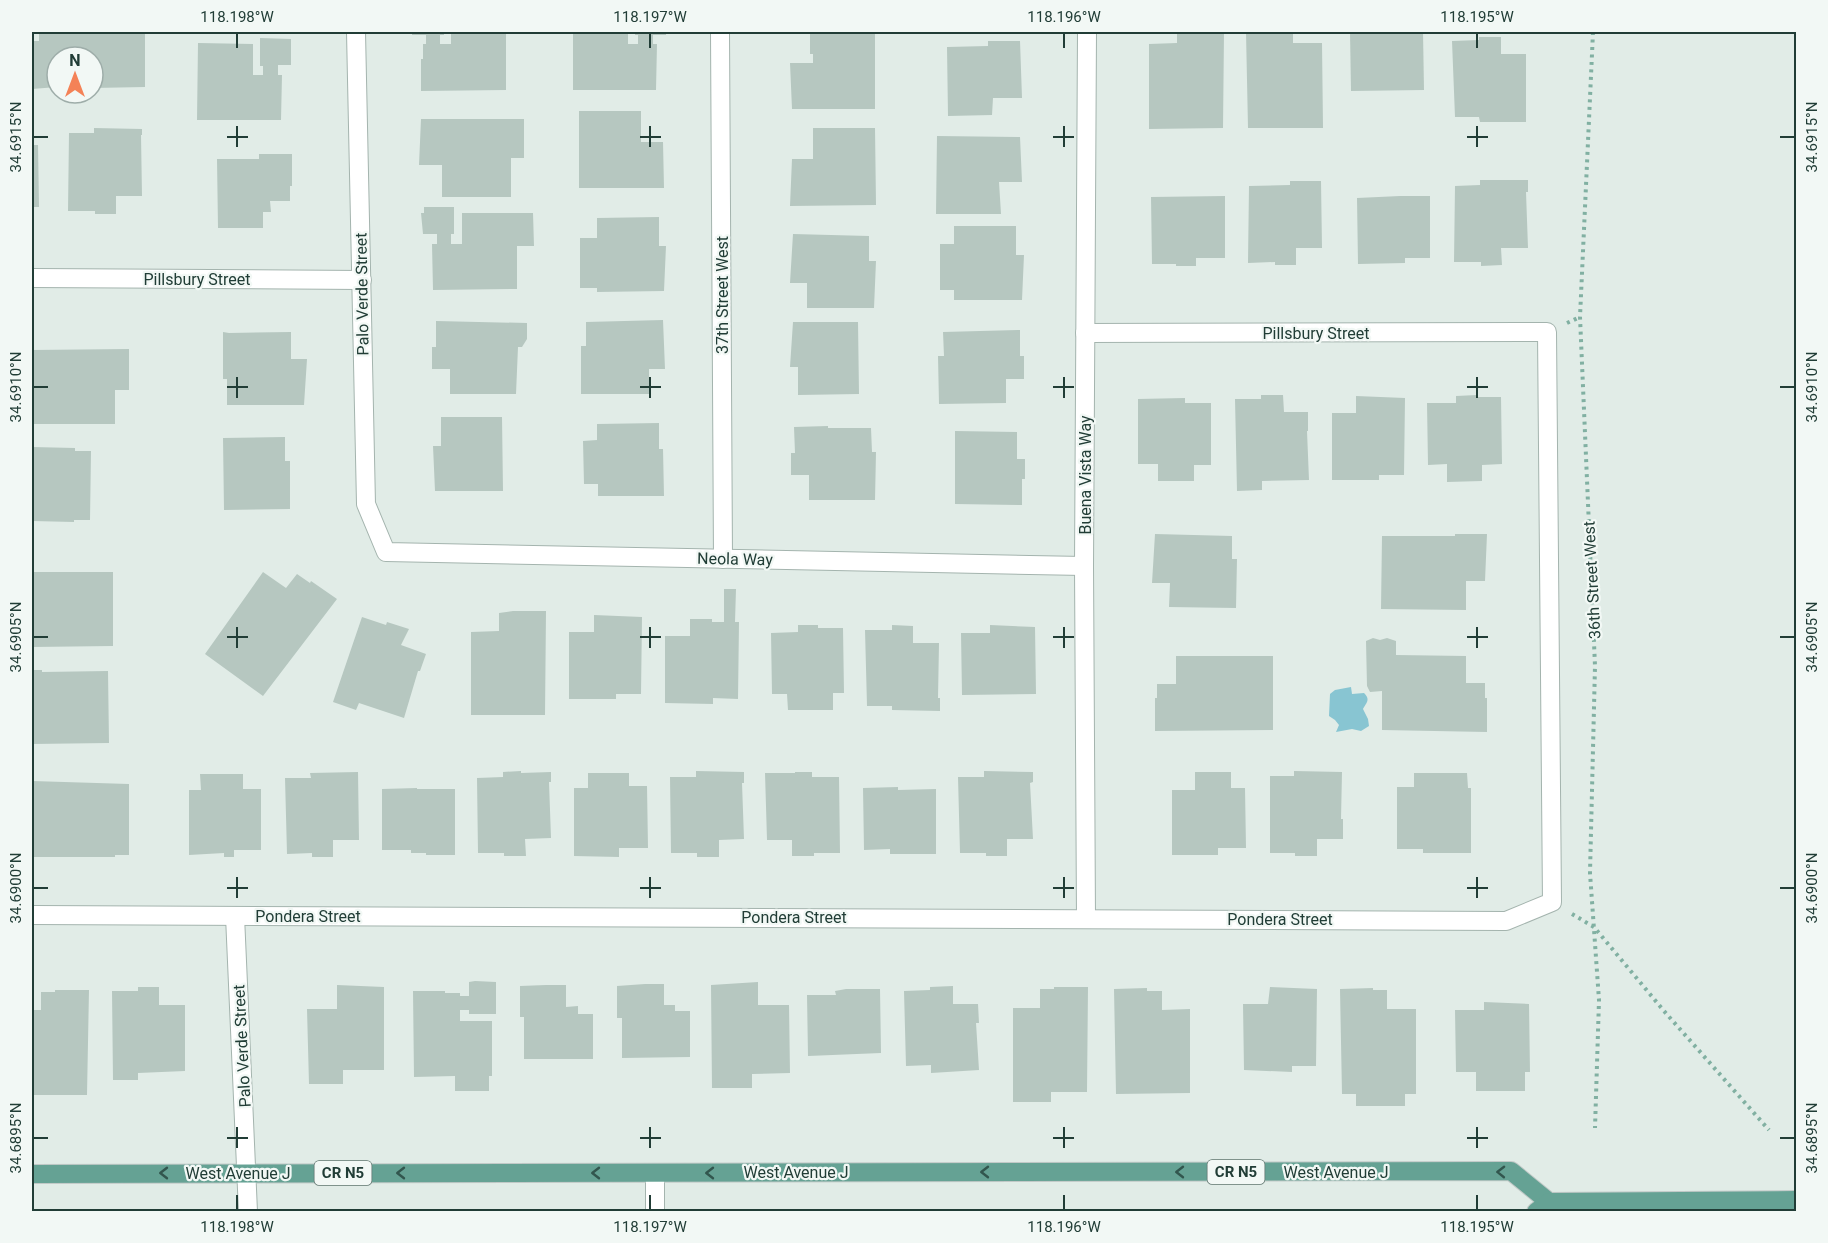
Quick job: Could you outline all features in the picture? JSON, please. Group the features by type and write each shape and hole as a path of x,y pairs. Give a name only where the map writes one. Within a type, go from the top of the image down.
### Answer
{"main road":[{"name":"West Avenue J","path":"32,1174 1511,1171 1545,1208 1797,1200"}],"street":[{"name":"Palo Verde Street","path":"356,32 366,504 386,552"},
{"name":"37th Street West","path":"720,32 723,559"},
{"name":"Buena Vista Way","path":"1086,918 1084,566 1087,32"},
{"name":"Pillsbury Street","path":"32,278 362,280"},
{"name":"Pillsbury Street","path":"1085,333 1547,332 1552,902"},
{"name":"Neola Way","path":"386,552 1084,566"},
{"name":"Pondera Street","path":"32,915 1506,921 1552,902"},
{"name":"Palo Verde Street","path":"235,916 248,1212"},
{"path":"655,1173 655,1212"}],"path":[{"name":"36th Street West","path":"1593,32 1580,317 1595,666 1590,873 1599,1000 1595,1128"},
{"path":"1552,902 1594,927 1768,1130"}],"water":[{"path":"1351,687 1352,694 1364,693 1367,698 1363,709 1369,726 1361,731 1352,729 1336,732 1339,725 1329,716 1330,694 1335,690"}],"building":[{"path":"39,32 145,32 145,87 105,88 105,45 45,45 45,88 32,89 32,41 39,41"},
{"path":"412,32 444,32 444,35 440,35 440,44 451,44 451,32 506,32 506,90 421,91 421,59 423,59 423,44 426,44 426,35 412,35"},
{"path":"573,32 628,32 628,44 638,44 638,35 635,35 635,32 666,32 666,35 653,35 653,44 657,44 656,90 573,90"},
{"path":"810,32 875,32 875,109 792,109 790,63 813,63 813,54 810,54"},
{"path":"1177,32 1224,32 1223,128 1149,129 1149,44 1177,43"},
{"path":"1246,32 1293,32 1293,43 1322,43 1323,128 1248,128"},
{"path":"1350,32 1423,32 1424,90 1351,91"},
{"path":"1479,37 1501,37 1501,54 1526,54 1526,122 1480,122 1479,117 1455,117 1452,41 1479,40"},
{"path":"260,38 291,39 291,65 278,65 278,75 282,75 281,120 197,120 198,43 253,44 253,75 263,75 263,66 260,66"},
{"path":"988,41 1020,41 1022,98 993,98 992,115 948,116 947,47 988,46"},
{"path":"579,111 641,111 641,142 663,142 664,188 579,188"},
{"path":"421,119 524,119 524,158 511,158 511,197 442,197 442,165 419,165"},
{"path":"94,128 142,129 142,196 116,196 116,214 68,211 69,133 94,133"},
{"path":"813,128 875,128 876,205 790,206 792,159 813,159"},
{"path":"937,136 1020,137 1022,182 999,182 1001,214 936,214"},
{"path":"32,145 38,145 39,207 32,207"},
{"path":"259,154 292,154 290,201 270,201 271,212 263,212 263,228 218,228 217,159 259,159"},
{"path":"1480,180 1528,180 1528,192 1526,192 1528,248 1501,248 1502,265 1481,266 1481,262 1454,262 1455,186 1480,185"},
{"path":"1290,181 1321,181 1322,248 1296,248 1296,265 1275,265 1275,262 1248,263 1249,186 1290,185"},
{"path":"1225,196 1225,258 1196,258 1196,266 1152,264 1151,197"},
{"path":"1430,196 1430,258 1405,258 1405,263 1358,264 1357,198"},
{"path":"424,207 454,207 454,234 451,234 451,244 462,244 462,213 533,213 534,246 517,246 517,289 433,290 432,244 437,244 437,234 423,234 421,213 424,213"},
{"path":"659,217 659,246 666,246 664,291 597,292 597,288 580,288 580,238 597,238 597,218"},
{"path":"954,226 1016,226 1016,255 1024,255 1022,300 954,300 954,290 940,290 940,244 954,244"},
{"path":"793,234 869,236 869,261 876,261 874,308 807,308 807,283 790,283"},
{"path":"663,320 665,369 649,369 649,394 581,394 581,346 586,346 586,322"},
{"path":"436,321 527,323 527,339 522,347 518,347 516,394 450,394 450,369 432,369 432,347 436,347"},
{"path":"793,322 858,322 859,394 798,395 798,367 790,367"},
{"path":"1020,330 1020,356 1024,356 1024,379 1006,379 1006,403 939,404 938,356 944,356 943,332"},
{"path":"223,332 291,332 291,359 307,359 304,405 227,405 227,379 223,379"},
{"path":"129,349 129,390 115,390 115,424 32,424 32,350"},
{"path":"1261,395 1283,395 1284,412 1308,412 1309,480 1262,481 1262,490 1237,491 1235,399 1261,399"},
{"path":"1477,395 1477,397 1501,397 1502,464 1482,465 1482,481 1447,482 1447,464 1428,465 1427,403 1456,403 1456,396"},
{"path":"1356,396 1405,398 1404,475 1379,475 1379,480 1332,480 1332,413 1356,413"},
{"path":"1185,398 1185,403 1211,403 1211,465 1194,465 1194,481 1158,481 1158,464 1138,464 1138,399"},
{"path":"441,417 502,417 503,491 435,491 433,446 441,446"},
{"path":"659,423 659,449 663,449 664,496 598,496 598,484 584,484 583,441 597,440 597,424"},
{"path":"828,426 828,428 871,428 872,452 876,452 875,500 809,500 809,475 791,475 791,453 795,453 794,427"},
{"path":"955,431 1017,432 1017,459 1025,459 1022,505 955,504"},
{"path":"285,437 285,461 290,461 290,509 224,510 223,438"},
{"path":"32,447 75,448 75,451 91,451 90,520 32,521"},
{"path":"1155,534 1232,536 1232,559 1237,559 1236,608 1169,607 1170,583 1152,583"},
{"path":"1455,534 1487,534 1485,581 1466,581 1466,610 1381,609 1382,536 1455,536"},
{"path":"32,572 113,572 113,646 32,647"},
{"path":"263,572 286,588 297,574 337,599 263,696 205,654"},
{"path":"724,589 736,589 735,622 739,622 738,699 713,698 713,704 665,703 665,636 690,636 690,619 712,619 712,622 724,622"},
{"path":"546,611 545,715 471,715 471,632 499,631 499,613"},
{"path":"594,615 642,617 641,694 616,694 616,699 569,699 569,632 594,632"},
{"path":"362,617 386,625 387,622 409,629 401,645 426,654 420,671 418,671 404,718 359,703 356,710 333,702"},
{"path":"798,625 843,628 844,693 833,693 833,710 788,710 787,694 772,694 771,633 798,632"},
{"path":"892,625 913,626 913,643 939,643 938,698 940,698 940,711 892,710 892,706 867,706 865,630 892,630"},
{"path":"990,625 1035,627 1036,694 962,695 961,633 990,633"},
{"path":"1373,638 1380,640 1387,638 1396,641 1396,655 1466,656 1466,683 1485,683 1487,732 1382,730 1382,691 1370,692 1367,686 1366,641"},
{"path":"1176,656 1273,656 1273,730 1155,731 1157,684 1176,684"},
{"path":"32,670 42,670 42,672 108,671 109,743 32,744"},
{"path":"521,771 521,773 551,772 551,782 549,782 551,838 525,839 526,856 478,853 477,778 503,777 503,772"},
{"path":"696,771 744,772 744,783 742,783 744,839 719,840 719,857 697,857 697,853 671,853 670,777 696,777"},
{"path":"984,771 1033,772 1033,782 1030,783 1033,839 1007,839 1007,856 960,853 958,777 984,777"},
{"path":"1294,771 1342,772 1343,839 1317,839 1317,856 1270,853 1270,776 1294,776"},
{"path":"358,772 359,840 333,840 333,857 312,857 312,853 287,854 285,778 311,778 310,773"},
{"path":"812,772 812,777 839,777 840,853 792,856 792,840 767,840 765,773"},
{"path":"1195,772 1231,772 1231,788 1245,788 1246,848 1218,848 1218,855 1172,855 1172,790 1195,790"},
{"path":"588,773 629,773 629,786 647,786 648,848 619,848 619,857 574,856 574,788 588,788"},
{"path":"1414,773 1467,773 1468,788 1471,788 1471,853 1423,853 1423,849 1397,849 1397,787 1414,787"},
{"path":"200,774 243,774 243,789 261,789 261,850 234,850 234,857 224,857 224,853 189,855 189,790 201,790"},
{"path":"32,781 129,784 129,855 32,857"},
{"path":"898,787 898,790 936,789 936,854 890,854 890,849 864,850 863,788"},
{"path":"382,789 455,789 455,855 426,855 426,853 411,853 411,850 382,850"},
{"path":"469,982 496,982 496,1014 469,1014 469,1010 460,1010 460,1021 492,1021 492,1076 489,1076 489,1091 455,1091 455,1076 414,1077 413,991 445,991 445,993 460,993 460,996 469,996"},
{"path":"758,982 758,1005 789,1005 790,1073 752,1074 752,1088 712,1088 711,985"},
{"path":"664,984 664,1005 675,1005 675,1011 690,1011 690,1057 622,1058 622,1018 617,1018 617,986"},
{"path":"337,985 384,987 384,1070 343,1070 343,1084 309,1084 307,1009 337,1009"},
{"path":"566,985 566,1007 578,1006 578,1014 593,1014 593,1059 524,1059 524,1017 520,1017 520,986"},
{"path":"953,986 953,1004 978,1004 979,1023 976,1023 979,1070 931,1073 931,1065 906,1066 904,991"},
{"path":"138,987 159,987 159,1005 185,1005 185,1071 138,1073 138,1080 113,1080 112,991 138,991"},
{"path":"1054,987 1088,987 1087,1092 1051,1092 1051,1102 1013,1102 1013,1008 1040,1008 1040,989 1054,989"},
{"path":"1270,987 1317,989 1316,1066 1292,1066 1292,1072 1244,1070 1243,1004 1268,1004"},
{"path":"1147,988 1147,991 1162,991 1162,1010 1190,1009 1190,1093 1116,1094 1114,989"},
{"path":"1373,988 1373,990 1387,990 1387,1009 1416,1009 1416,1094 1405,1094 1405,1106 1356,1106 1356,1094 1342,1094 1340,989"},
{"path":"880,989 881,1053 808,1056 807,995 836,995 835,991"},
{"path":"55,990 89,990 87,1095 32,1095 32,1010 41,1010 41,992 55,992"},
{"path":"1484,1002 1529,1004 1530,1072 1525,1072 1525,1091 1476,1091 1476,1072 1456,1072 1455,1010 1484,1010"}]}
